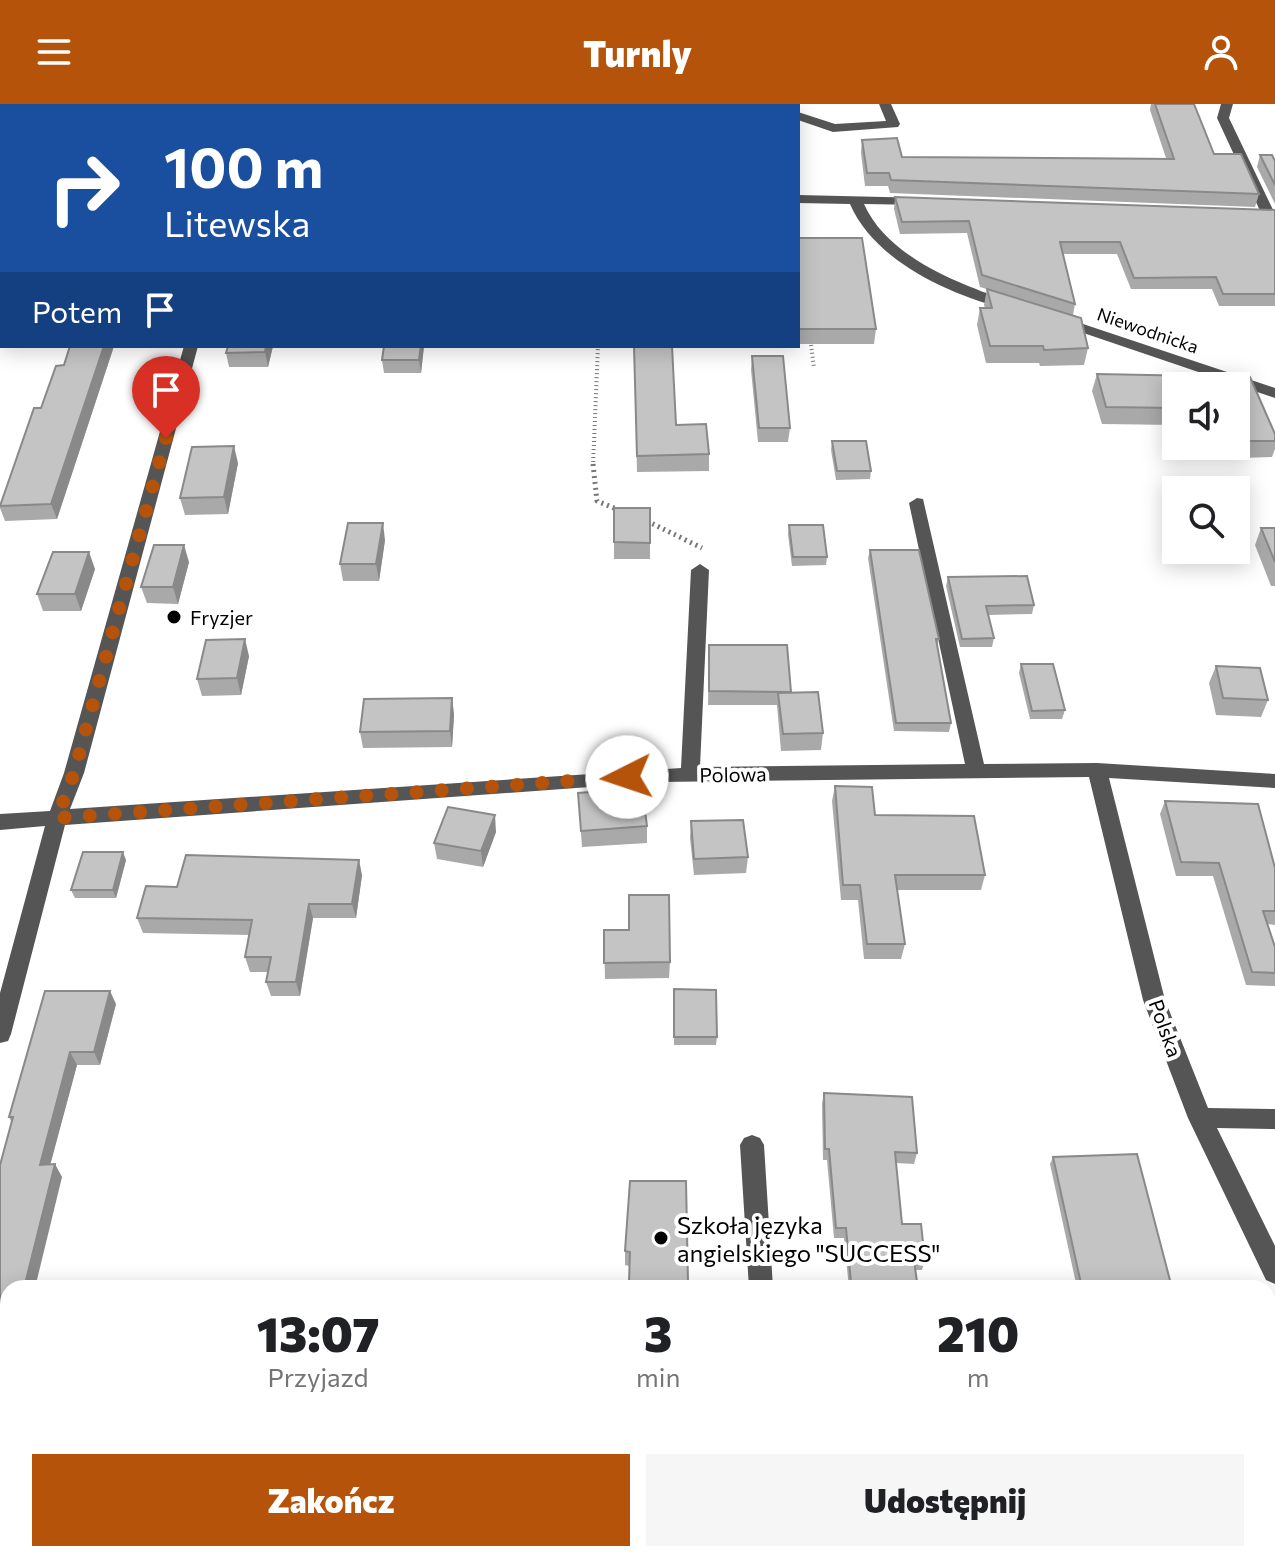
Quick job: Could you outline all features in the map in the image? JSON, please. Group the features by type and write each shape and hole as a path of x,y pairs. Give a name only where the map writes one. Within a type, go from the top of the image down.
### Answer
{"street":[{"path":"800,117 833,128 894,124 885,104"},
{"path":"1227,104 1223,118 1272,215 1254,214"},
{"path":"800,199 933,202"},
{"name":"Niewodnicka","path":"855,199 867,224 899,254 944,280 1003,304 1275,393"},
{"path":"0,1034 57,818 74,773 190,348"},
{"path":"917,503 976,771"},
{"path":"690,774 700,570"},
{"name":"Polowa","path":"0,822 690,774 1097,770 1275,781"},
{"name":"Polska","path":"1097,770 1154,1000 1200,1118 1275,1272"},
{"path":"1200,1118 1275,1119"},
{"path":"752,1145 760,1280"}],"path":[{"path":"809,325 814,368"},
{"path":"598,348 593,476 597,501 632,515"},
{"path":"643,519 702,547 700,570"}],"building":[{"path":"1155,104 1194,104 1214,154 1241,154 1259,194 891,180 889,173 867,173 862,140 897,138 902,157 1174,159"},
{"path":"1260,155 1272,155 1275,161 1275,185"},
{"path":"895,197 1275,210 1275,294 1223,294 1216,277 1134,278 1120,242 1060,242 1075,304 982,275 969,221 902,222"},
{"path":"800,238 862,238 876,329 800,329"},
{"path":"987,289 1081,318 1088,348 1044,350 1043,346 990,346 980,308 992,308"},
{"path":"69,348 103,348 51,504 0,506 34,408 41,408 56,366 64,365"},
{"path":"227,348 266,348 265,352 226,353"},
{"path":"384,348 421,348 419,360 382,360"},
{"path":"634,348 672,348 676,425 706,424 709,454 637,456"},
{"path":"752,356 783,356 790,428 759,428"},
{"path":"1097,374 1162,375 1162,408 1106,407"},
{"path":"1250,377 1275,434 1275,441 1250,441"},
{"path":"832,441 866,441 871,471 837,471"},
{"path":"234,446 224,497 180,498 192,447"},
{"path":"614,508 650,508 650,543 614,542"},
{"path":"348,523 383,523 376,564 340,564"},
{"path":"789,525 823,525 827,557 793,557"},
{"path":"1261,528 1275,528 1275,562"},
{"path":"154,545 184,545 173,587 141,587"},
{"path":"870,550 919,550 939,639 936,639 951,723 896,723"},
{"path":"53,552 89,552 75,594 37,594"},
{"path":"1027,576 1034,605 986,606 994,638 962,639 948,577"},
{"path":"245,639 237,678 197,679 206,640"},
{"path":"709,645 787,645 791,692 709,691"},
{"path":"1021,664 1053,664 1065,710 1032,711"},
{"path":"1216,666 1260,668 1268,700 1223,698"},
{"path":"818,692 823,733 783,734 778,693"},
{"path":"452,698 450,731 360,732 364,699"},
{"path":"835,786 872,787 875,815 974,816 985,875 895,875 905,944 867,944 860,885 843,885"},
{"path":"642,788 647,826 581,831 578,793"},
{"path":"1165,801 1258,804 1275,868 1275,911 1263,911 1275,947 1275,973 1252,972 1219,863 1181,862"},
{"path":"448,807 495,815 481,851 434,843"},
{"path":"743,820 748,857 694,859 691,821"},
{"path":"83,852 123,852 113,890 71,890"},
{"path":"186,855 359,860 352,904 309,904 296,982 266,982 271,957 245,957 252,920 137,918 146,886 177,887"},
{"path":"629,895 669,895 670,962 604,963 604,930 629,930"},
{"path":"674,989 716,990 717,1037 674,1037"},
{"path":"45,991 110,991 94,1052 70,1052 40,1165 55,1164 26,1280 0,1280 0,1165 13,1117 9,1117"},
{"path":"824,1093 912,1097 917,1153 895,1152 902,1224 921,1224 925,1260 914,1260 917,1280 851,1280 846,1228 836,1228 829,1149 825,1149"},
{"path":"1137,1154 1170,1280 1080,1280 1053,1157"},
{"name":"Szkoła języka angielskiego \"SUCCESS\"","path":"630,1181 686,1181 688,1280 629,1280 630,1252 625,1251"}],"place":[{"name":"Fryzjer","path":"174,617"},
{"name":"Szkoła języka angielskiego \"SUCCESS\"","path":"661,1238"}],"route":[{"path":"166,438 74,773 57,818 627,777"}]}
